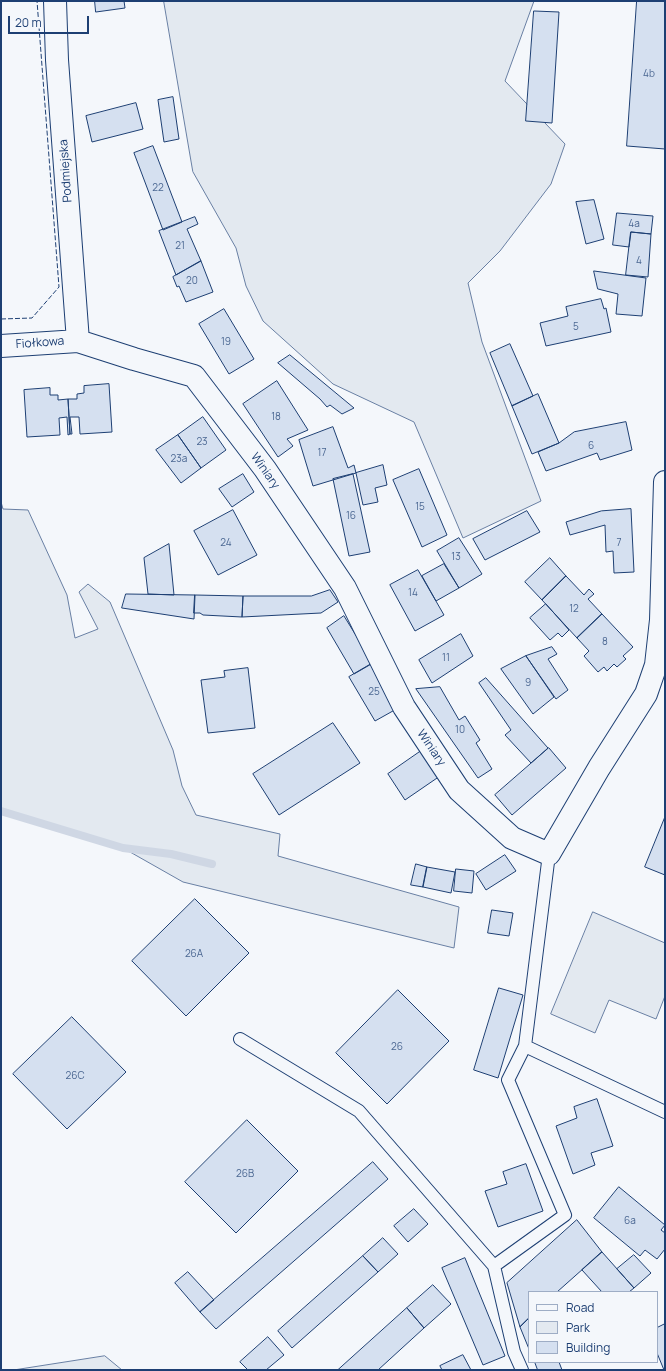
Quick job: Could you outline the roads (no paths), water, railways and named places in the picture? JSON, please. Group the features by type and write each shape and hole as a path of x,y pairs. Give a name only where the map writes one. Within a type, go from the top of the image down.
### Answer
{"street":[{"name":"Podmiejska","path":"55,1 57,60 78,341"},
{"name":"Fiołkowa","path":"1,346 78,341"},
{"name":"Winiary","path":"78,341 194,376 265,469 345,588 404,707 459,790 512,838 549,854"},
{"path":"549,854 599,768 646,694 660,664 665,482"}],"lane":[{"path":"494,1266 565,1215 508,1080 525,1046 549,854"},
{"path":"240,1039 359,1111 494,1266 514,1352 522,1370"},
{"path":"525,1046 665,1112"}],"waterway":[{"path":"1,811 123,848 171,854 212,864"}]}
